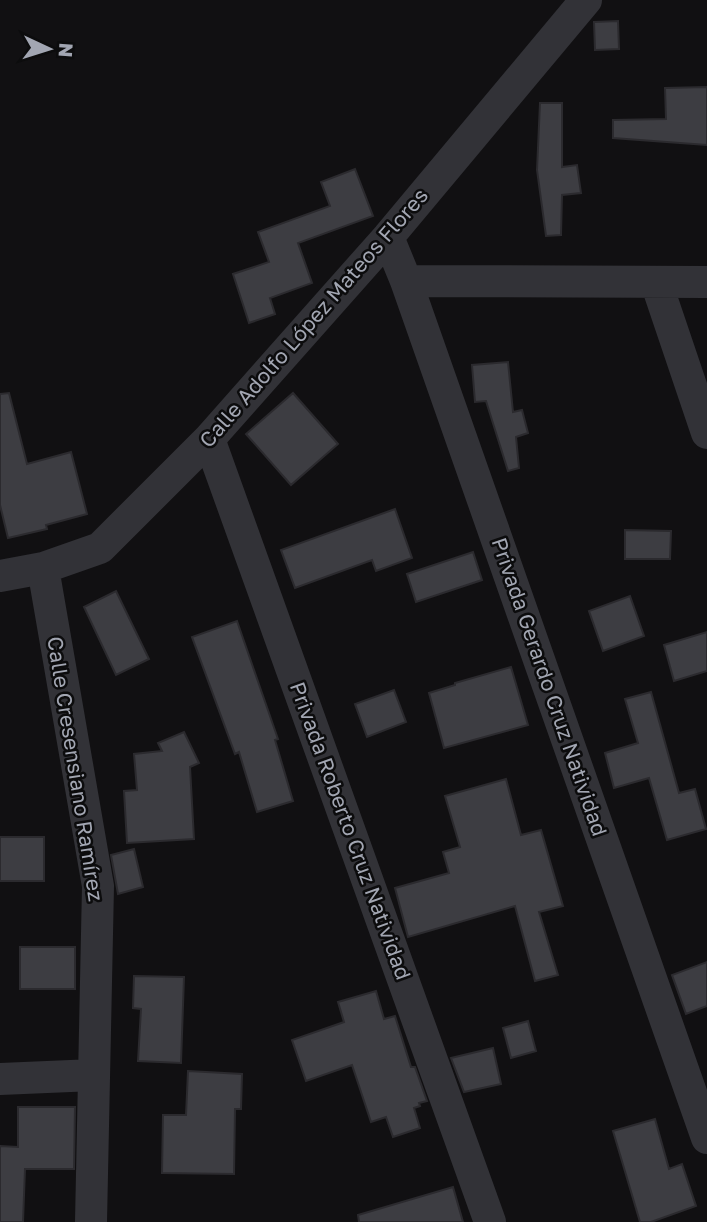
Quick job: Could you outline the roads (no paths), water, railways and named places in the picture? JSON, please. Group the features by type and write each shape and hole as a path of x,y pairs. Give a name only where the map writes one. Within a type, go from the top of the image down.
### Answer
{"street":[{"name":"Calle Adolfo López Mateos Flores","path":"0,576 43,568 100,548 209,439 388,237 586,0"},
{"name":"Privada Gerardo Cruz Natividad","path":"388,237 406,281 707,1138"},
{"path":"406,281 707,282"},
{"path":"656,282 707,433"},
{"name":"Privada Roberto Cruz Natividad","path":"209,439 490,1222"},
{"name":"Calle Cresensiano Ramírez","path":"43,568 98,886 91,1222"},
{"path":"0,1079 94,1075"}]}
